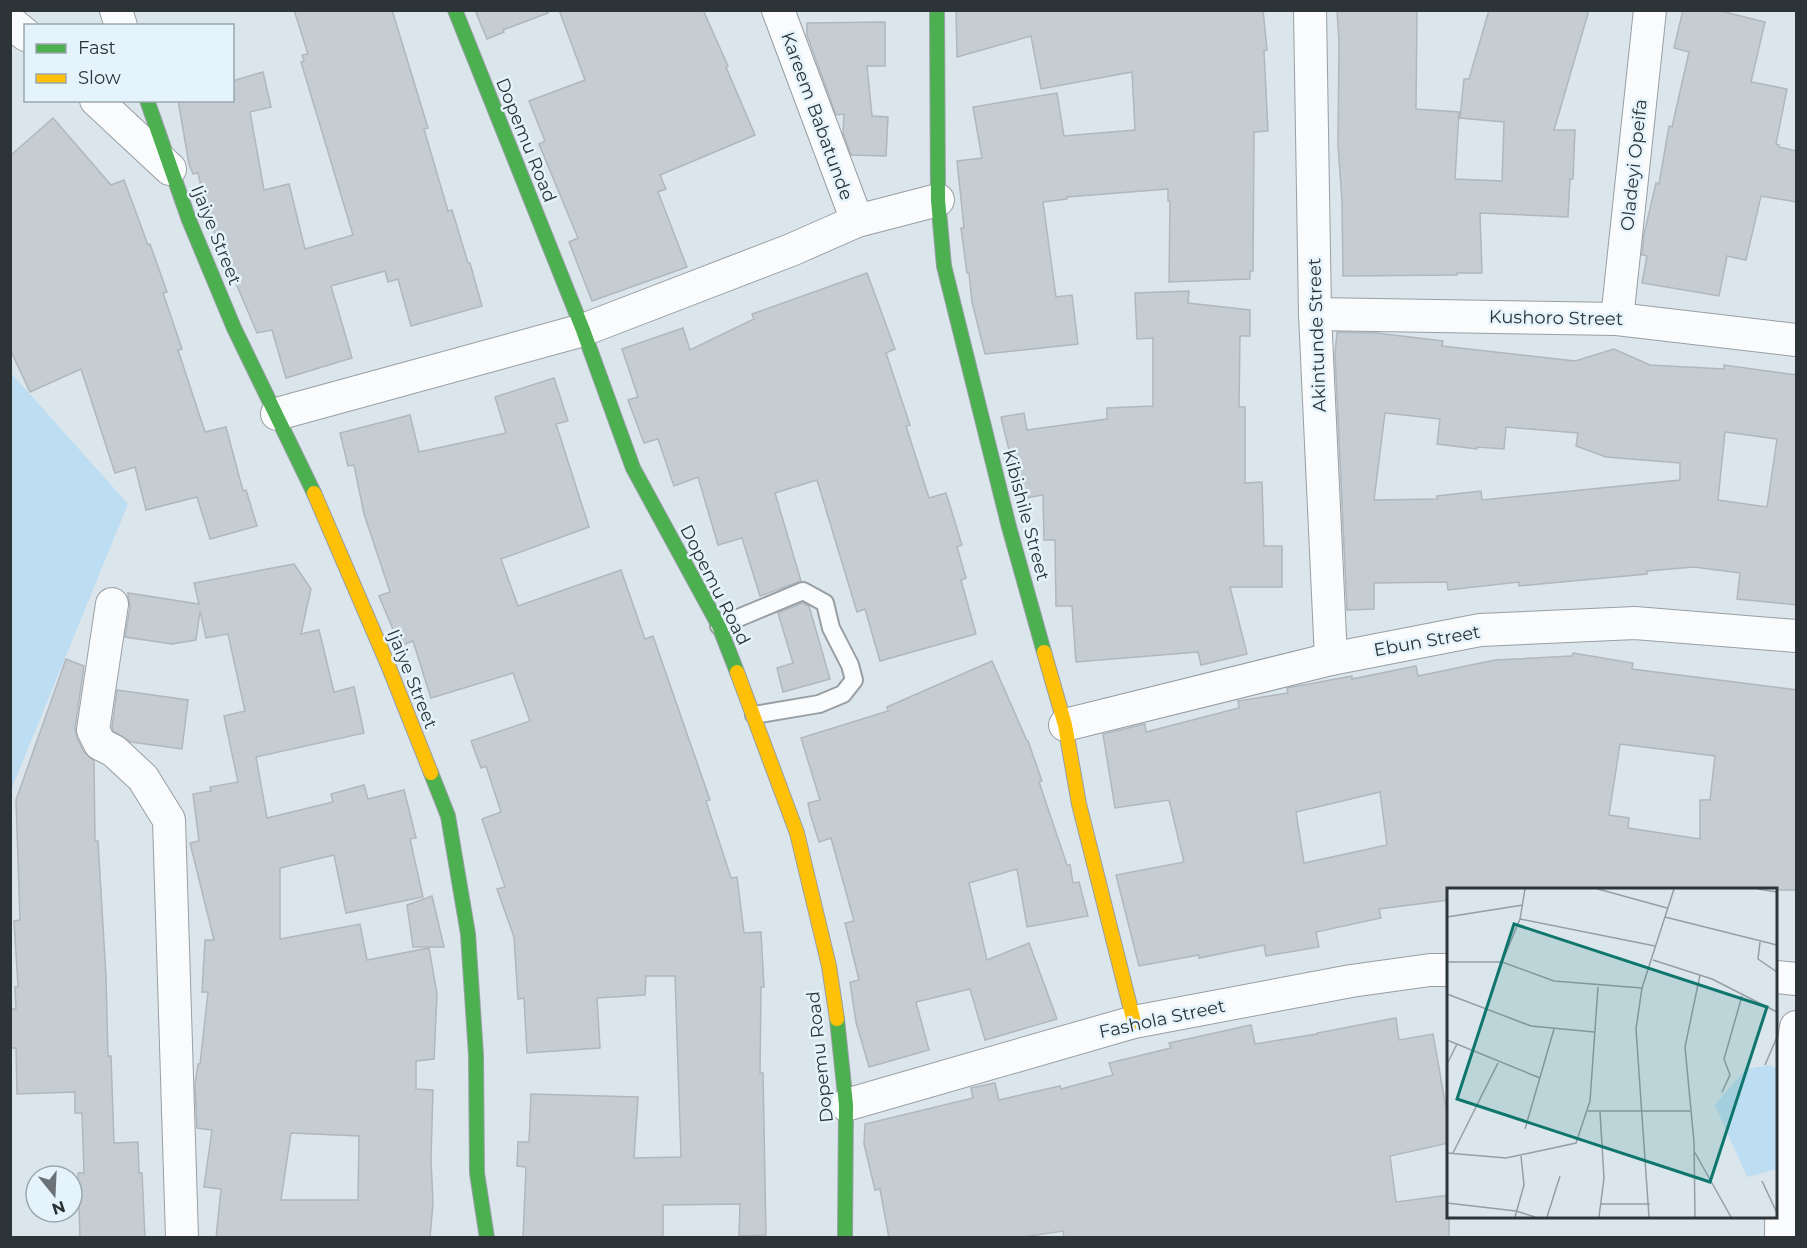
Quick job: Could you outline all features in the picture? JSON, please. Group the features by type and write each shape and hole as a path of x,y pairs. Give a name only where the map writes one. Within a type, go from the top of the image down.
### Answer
{"street":[{"name":"Dopemu Road","path":"455,10 583,330 633,468 719,626 797,833 826,955 841,1048 846,1105 845,1238"},
{"name":"Kareem Babatunde","path":"778,10 856,221"},
{"name":"Kibishile Street","path":"937,10 938,200 944,266 1009,527 1065,724 1079,804 1134,1022"},
{"name":"Akintunde Street","path":"1310,10 1315,314 1331,658"},
{"name":"Oladeyi Opeifa","path":"1617,319 1650,10"},
{"path":"10,22 24,33"},
{"path":"98,102 170,169"},
{"name":"Ijaiye Street","path":"148,102 170,169 234,328 329,525 448,816 468,934 476,1055 477,1173 487,1238"},
{"path":"277,414 583,330 791,250 856,221 938,200"},
{"name":"Kushoro Street","path":"1315,314 1617,319 1797,340"},
{"path":"112,604 93,730 100,744 114,751 143,778 170,820 182,1238"},
{"name":"Ebun Street","path":"1065,724 1331,658 1480,630 1635,623 1797,636"},
{"name":"Fashola Street","path":"846,1105 1134,1022 1351,981 1430,970 1447,970"},
{"path":"1777,977 1797,979"},
{"path":"1781,1238 1782,1127 1797,1027"}],"lane":[{"path":"719,626 803,591 825,603 831,628 850,665 854,680 843,694 819,704 754,715"}],"shaded area":[{"path":"11,373 128,504 11,790"}],"building":[{"path":"294,10 392,10 428,128 424,129 448,211 452,210 482,306 411,326 398,279 388,282 385,271 331,286 352,358 286,378 272,330 257,333 208,217 198,173 193,174 189,164 178,102 234,102 234,80 263,72 271,107 250,112 264,190 289,184 305,249 353,235 301,62 304,61 302,55 308,54"},
{"path":"475,10 548,10 548,13 503,30 504,32 487,39"},
{"path":"559,10 703,10 755,135 660,175 666,189 658,192 687,267 592,301 569,242 578,238 539,144 545,141 529,101 585,80"},
{"path":"956,10 1263,10 1267,50 1264,51 1268,131 1254,132 1253,271 1250,271 1250,279 1169,282 1170,201 1168,201 1168,189 1067,197 1067,199 1043,202 1056,297 1072,295 1078,344 985,354 972,302 969,273 967,273 961,228 964,228 957,161 982,158 973,107 1057,93 1064,136 1135,130 1132,72 1041,89 1031,36 957,57"},
{"path":"1337,10 1417,10 1416,109 1459,112 1455,179 1502,181 1504,122 1460,118 1464,79 1469,79 1489,10 1589,10 1554,130 1575,130 1573,179 1570,179 1568,217 1480,213 1482,273 1343,276 1342,201 1338,145"},
{"path":"1683,10 1717,10 1765,22 1751,82 1787,89 1776,144 1779,147 1797,151 1797,202 1761,196 1746,260 1727,256 1719,296 1642,283 1647,256 1642,255 1644,234 1656,183 1659,184 1669,126 1672,127 1689,52 1674,48"},
{"path":"885,22 885,66 867,66 872,116 888,117 886,156 851,155 843,133 844,114 836,115 807,35 807,23"},
{"path":"53,118 111,185 124,180 167,292 163,293 182,349 178,350 205,432 226,427 243,491 246,490 257,526 210,539 197,497 146,510 135,467 115,473 81,369 30,392 10,349 10,156"},
{"path":"867,273 895,349 886,353 910,425 906,426 929,498 946,493 962,545 957,547 966,578 961,580 976,634 880,661 865,609 857,612 817,480 775,493 801,581 760,596 742,538 718,545 698,477 674,486 658,439 644,443 628,400 638,397 622,349 683,328 690,350 754,319 752,314"},
{"path":"1189,291 1188,303 1250,310 1250,336 1240,336 1239,407 1245,407 1245,483 1262,482 1264,546 1282,546 1282,587 1230,587 1247,654 1201,665 1198,652 1076,662 1072,606 1056,606 1055,540 1044,540 1043,495 1021,499 1001,417 1024,413 1027,430 1107,419 1107,408 1153,406 1153,338 1137,339 1135,293"},
{"path":"1337,332 1376,333 1443,341 1442,346 1575,361 1614,349 1650,365 1724,369 1724,365 1797,375 1797,605 1737,599 1740,573 1694,567 1647,571 1647,574 1519,586 1519,582 1448,590 1447,582 1374,583 1374,609 1347,610 1335,355","holes":["1385,413 1440,419 1437,444 1477,449 1477,447 1504,449 1506,427 1578,433 1576,446 1606,457 1680,463 1680,480 1482,500 1481,491 1437,496 1437,499 1374,500","1725,432 1777,439 1767,507 1718,500"]},
{"path":"554,378 568,421 556,424 589,527 501,559 518,606 621,570 645,639 653,636 710,800 706,801 731,878 737,877 744,933 761,932 764,987 761,987 760,1073 763,1073 766,1235 739,1236 740,1204 663,1205 663,1238 523,1238 526,1167 517,1166 518,1142 529,1142 531,1094 638,1097 634,1158 681,1157 675,976 646,976 645,995 597,998 600,1048 527,1053 524,998 518,999 514,937 497,889 505,887 482,819 501,812 486,766 481,768 471,741 530,721 513,673 431,698 413,641 400,646 379,596 390,592 364,514 354,465 348,466 340,433 410,415 419,452 506,433 495,397"},
{"path":"294,564 311,589 301,634 319,630 334,692 354,687 364,733 256,757 267,818 333,802 331,794 364,785 368,799 404,790 416,838 410,839 423,897 346,913 334,855 280,868 280,939 360,924 367,960 429,948 437,994 434,1059 416,1061 416,1089 433,1090 431,1159 433,1203 430,1238 216,1238 221,1189 204,1187 212,1130 197,1128 195,1085 198,1064 200,1064 208,992 202,992 205,940 214,940 190,843 199,841 193,794 211,791 210,787 238,782 224,716 245,711 228,634 206,638 200,611 196,640 172,644 125,637 130,607 128,593 199,604 194,583","holes":["291,1133 359,1136 358,1200 281,1200"]},
{"path":"802,603 809,606 830,679 783,692 777,668 793,663 778,613"},
{"path":"1573,653 1633,663 1632,669 1797,690 1797,890 1777,890 1777,888 1447,888 1447,900 1379,909 1381,918 1316,932 1319,947 1266,956 1264,945 1199,958 1199,955 1139,966 1116,875 1184,862 1169,800 1115,808 1103,734 1145,724 1146,732 1239,708 1238,701 1288,693 1287,688 1352,676 1352,679 1416,666 1418,676 1495,660 1572,656","holes":["1620,744 1715,756 1710,800 1700,800 1700,839 1628,828 1629,818 1609,815","1380,792 1387,845 1304,863 1296,812"]},
{"path":"66,659 84,666 75,728 84,752 94,761 95,841 98,841 114,1143 138,1142 145,1238 80,1238 80,1224 84,1224 84,1164 82,1113 75,1113 75,1092 17,1094 16,1048 10,1048 10,1009 16,1009 15,987 18,987 14,921 20,920 16,800"},
{"path":"992,661 1028,741 1042,781 1039,782 1067,865 1070,865 1073,883 1079,882 1088,916 1027,927 1017,869 969,883 987,960 1029,943 1057,1019 985,1040 970,989 916,1002 929,1050 869,1067 856,1022 850,982 859,980 845,923 854,921 831,838 819,842 810,813 808,803 820,800 801,738 888,711 887,707"},
{"path":"117,690 188,700 182,749 131,742 113,731"},
{"path":"432,896 444,947 413,947 407,905"},
{"path":"1396,1018 1399,1040 1433,1034 1447,1113 1447,1143 1390,1156 1396,1202 1447,1195 1449,1238 1064,1238 1063,1231 1016,1238 889,1238 880,1189 875,1190 864,1144 865,1124 973,1098 971,1088 995,1083 999,1100 1060,1086 1061,1089 1113,1075 1109,1063 1171,1048 1169,1043 1251,1025 1255,1044"}],"traffic: fast":[{"path":"455,10 583,330 633,468 719,626 737,672"},
{"path":"937,10 938,200 944,266 1009,527 1044,652"},
{"path":"148,102 189,220 234,328 314,493"},
{"path":"431,773 448,816 468,934 476,1055 477,1173 487,1238"},
{"path":"837,1019 846,1105 845,1238"}],"traffic: slow":[{"path":"314,493 388,665 431,773"},
{"path":"1044,652 1065,725 1079,804 1134,1022"},
{"path":"737,672 797,833 829,966 837,1019"}]}
